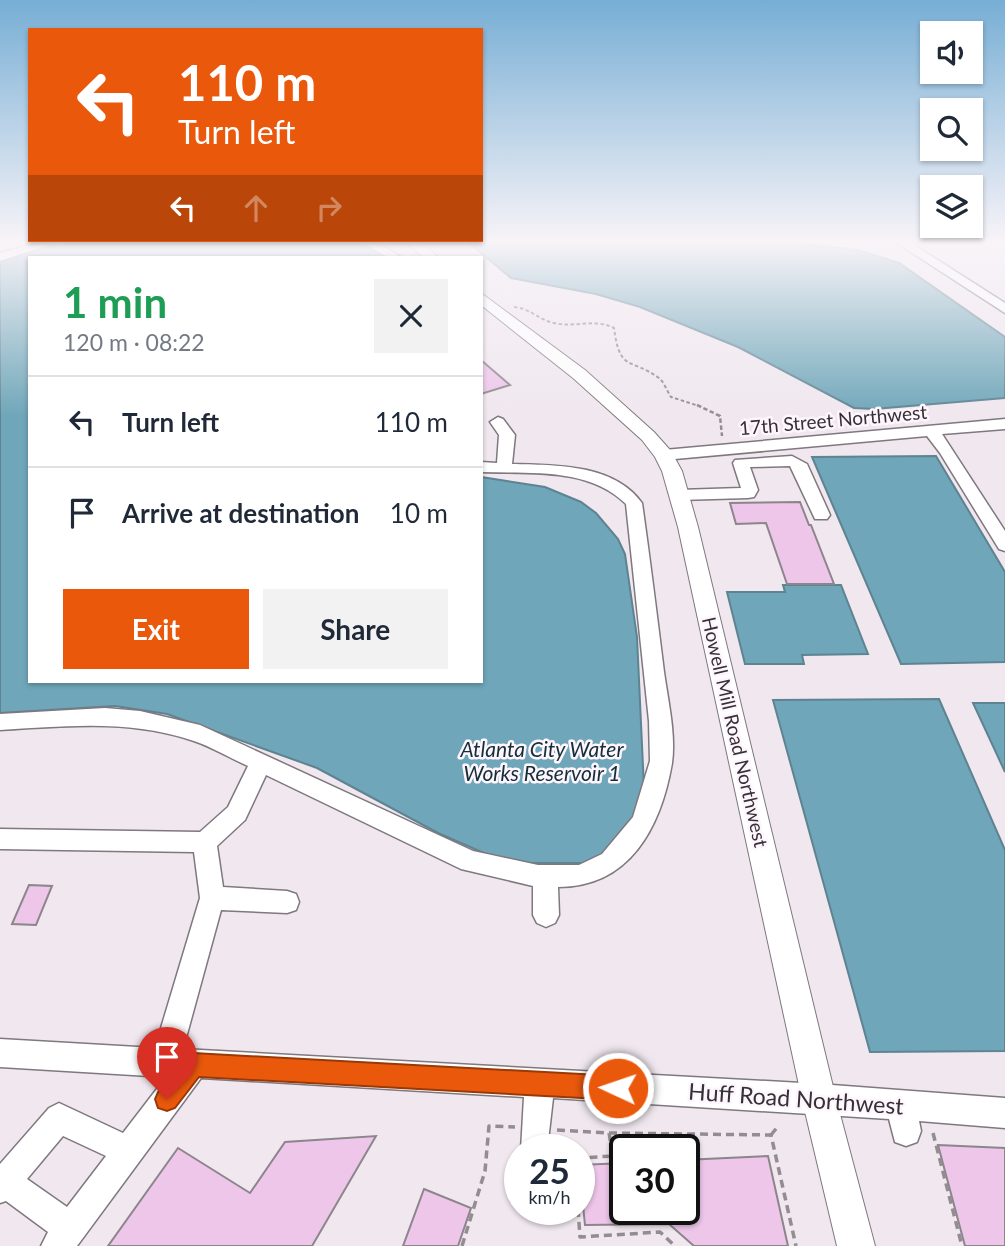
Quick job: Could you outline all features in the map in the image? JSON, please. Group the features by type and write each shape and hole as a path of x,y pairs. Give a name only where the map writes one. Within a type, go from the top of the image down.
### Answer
{"main road":[{"name":"Howell Mill Road Northwest","path":"487,302 579,374 648,436 664,455 679,495 819,1099 856,1246"}],"street":[{"path":"498,422 507,435 504,465"},
{"name":"17th Street Northwest","path":"664,455 1005,424"},
{"path":"931,431 947,451 1005,545"},
{"path":"483,454 504,465"},
{"path":"679,495 748,493 750,490 741,464 792,461 799,464 821,515"},
{"path":"0,723 104,716 140,719 200,734 470,861 545,876 581,876 611,862 644,821 661,761 660,721 634,503 626,493 603,479 554,469 504,465 483,467"},
{"path":"0,839 205,842 236,813 262,762"},
{"path":"2,1185 64,1237 128,1152 179,1064 212,898 205,842"},
{"path":"545,876 546,915"},
{"path":"212,898 287,902"},
{"name":"Huff Road Northwest","path":"0,1053 819,1099 913,1123 1005,1113"},
{"path":"540,1084 543,1130"}],"lane":[{"path":"2,1185 59,1118 128,1152"}],"path":[{"path":"487,302 533,309 555,324 591,321 614,328 617,349 630,365 660,379 671,397 706,408 720,416 720,430 729,448"},
{"path":"913,1123 962,1246"},
{"path":"771,1135 779,1125"},
{"path":"462,1246 485,1171 489,1126 609,1133 771,1135"},
{"path":"595,1157 613,1156 609,1133"},
{"path":"771,1135 796,1246"},
{"path":"579,1225 580,1237 660,1232 675,1246"}],"water":[{"name":"Atlanta City Water Works Reservoir 1","path":"0,301 28,301 28,683 483,683 483,477 545,487 581,502 596,513 618,539 625,554 637,637 645,810 614,851 587,863 523,863 493,857 438,833 317,768 167,714 115,706 0,713"},
{"path":"620,301 954,301 1005,337 1005,398 874,409 854,408 738,347"},
{"path":"936,456 1005,572 1005,662 901,664 812,457"},
{"path":"783,585 841,585 868,654 802,655 804,664 745,664 727,592 785,592"},
{"path":"939,699 1005,850 1005,1051 870,1052 773,700"},
{"path":"973,703 1005,703 1005,772"}],"building":[{"path":"483,362 510,385 483,393"},
{"path":"800,502 834,584 787,584 766,523 736,524 730,503"},
{"path":"29,885 52,886 36,925 12,924"},
{"path":"376,1136 312,1246 108,1246 178,1148 250,1193 285,1142"},
{"path":"938,1145 1005,1148 1005,1246 965,1246"},
{"path":"768,1156 788,1246 694,1246 670,1225 700,1225 700,1159"},
{"path":"595,1164 609,1164 609,1225 595,1225"},
{"path":"424,1189 471,1208 458,1246 403,1246"}],"route":[{"path":"167,1099 193,1065 618,1088"}]}
